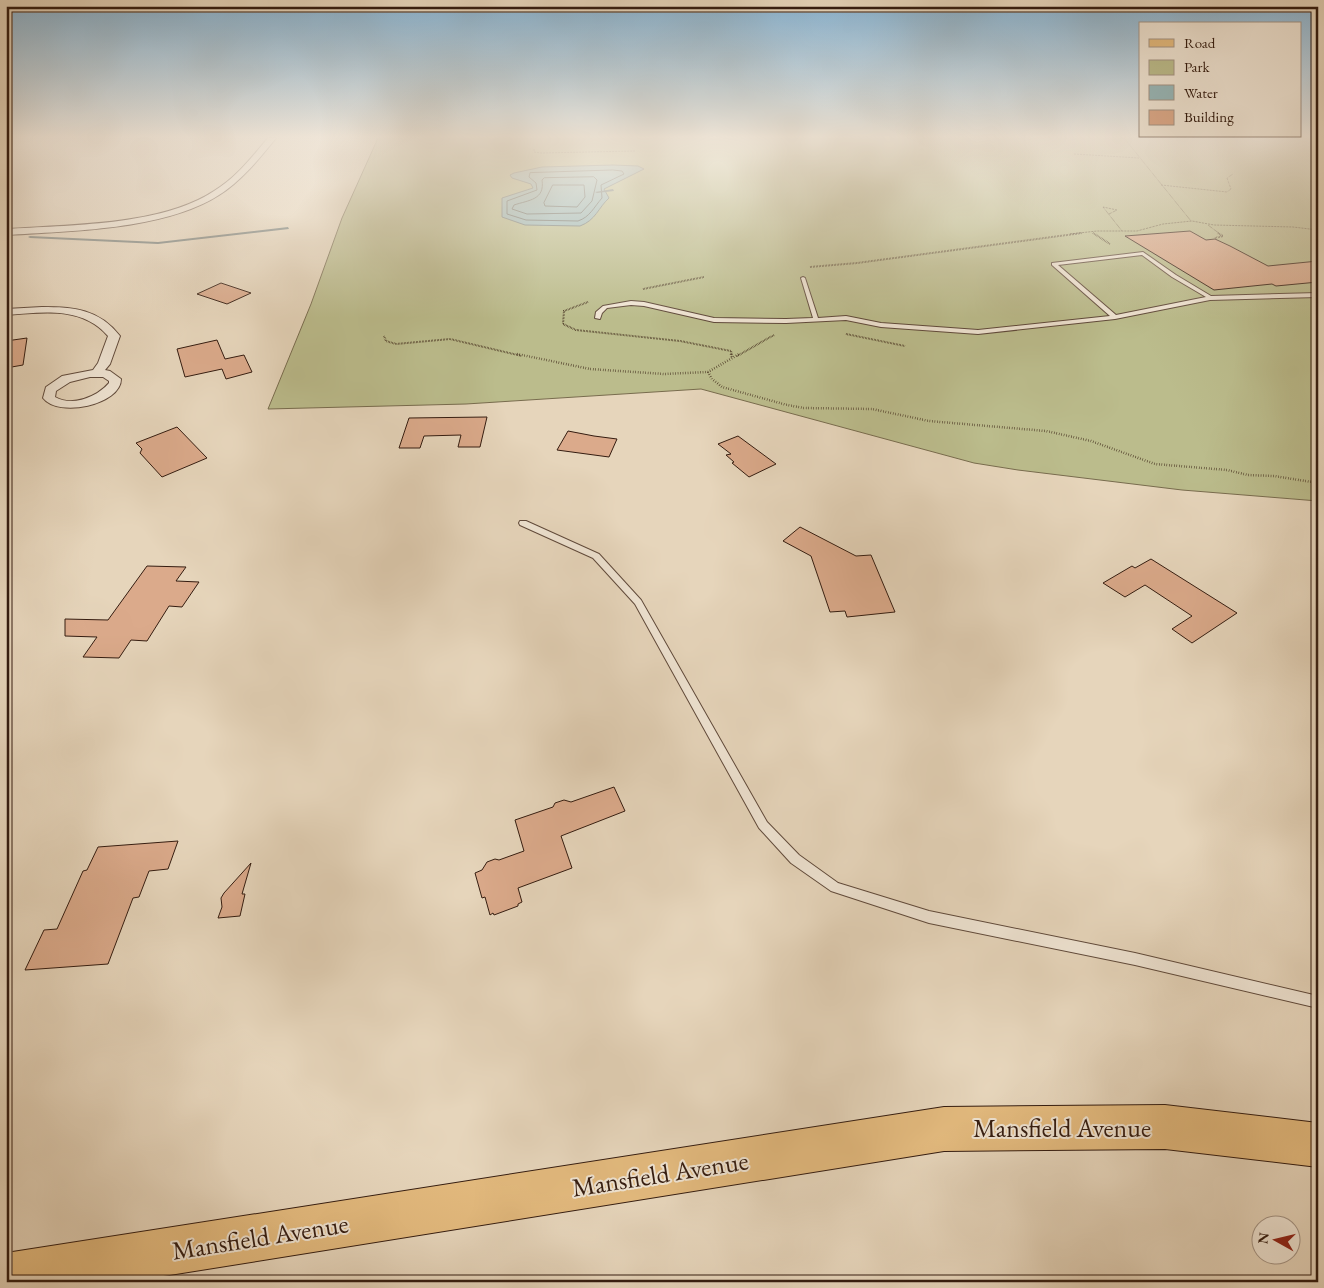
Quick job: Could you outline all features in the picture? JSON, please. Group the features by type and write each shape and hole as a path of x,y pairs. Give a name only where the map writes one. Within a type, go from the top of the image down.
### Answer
{"main road":[{"name":"Mansfield Avenue","path":"6,1278 944,1129 1165,1127 1318,1145"}],"street":[{"path":"6,232 119,223 175,211 209,198"},
{"path":"6,312 54,310 79,312 101,321 114,336 104,364 96,373 78,376 61,382 50,390 48,398 57,404 68,404 86,401 103,395 113,387 116,381 110,375 96,373"}],"lane":[{"path":"1115,316 1054,264 1143,253 1174,276 1210,298"},
{"path":"803,278 816,319"},
{"path":"598,318 599,312 606,308 644,304 714,320 786,321 846,318 881,325 978,332 1087,321 1210,298 1315,295 1318,291"},
{"path":"523,523 596,556 638,602 763,825 794,859 835,887 929,917 1135,959 1318,1002"}],"path":[{"path":"1172,198 1192,221"},
{"path":"1109,214 1117,210 1102,207 1122,231"},
{"path":"803,278 801,273 805,268 818,266 857,263 1023,239 1097,231 1137,231 1163,224 1192,221 1208,225 1293,227 1318,230"},
{"path":"1208,225 1223,236 1215,238"},
{"path":"839,331 852,336 904,346"},
{"path":"384,336 386,340 396,344 450,339 552,362 611,372 664,374 708,372 778,334"},
{"path":"708,372 722,387 786,405 804,408 872,409 929,421 1046,431 1091,441 1155,464 1228,470 1248,475 1274,476 1318,483"}],"green space":[{"path":"351,198 1318,198 1318,501 1182,490 974,463 701,389 466,404 268,409 311,304"}],"water":[{"path":"502,198 609,198 590,220 580,226 525,225 502,217"}],"building":[{"path":"1190,231 1206,240 1215,239 1268,266 1318,261 1318,282 1276,286 1272,284 1214,290 1125,236"},
{"path":"221,283 251,293 227,304 197,294"},
{"path":"27,338 23,365 6,368 6,341"},
{"path":"217,340 225,359 244,355 252,372 226,379 222,369 185,377 177,349"},
{"path":"487,417 480,447 458,447 461,435 424,436 420,448 399,448 409,418"},
{"path":"177,427 207,458 162,477 140,453 142,449 136,443"},
{"path":"568,431 617,439 609,457 557,450"},
{"path":"738,436 776,464 749,477 732,463 734,462 726,455 731,454 718,444"},
{"path":"800,527 856,556 871,555 895,612 847,617 845,611 830,612 811,556 783,541"},
{"path":"1151,559 1237,613 1192,643 1172,629 1192,616 1145,585 1125,597 1103,583 1132,566 1135,568"},
{"path":"147,566 186,567 176,581 199,582 182,607 169,606 147,641 131,640 119,658 83,657 97,637 65,636 65,619 108,620"},
{"path":"614,787 625,811 561,836 572,868 518,888 522,902 518,906 490,915 485,897 482,898 475,873 482,870 487,862 495,859 499,860 524,851 515,820 553,807 555,803 564,800 571,802"},
{"path":"178,841 168,869 149,871 139,897 133,898 108,964 25,970 44,930 57,929 83,871 87,870 98,847"},
{"path":"251,863 242,894 245,894 240,916 218,918 222,907 221,898 224,893"}],"waterway":[{"path":"30,237 158,243 288,228"}]}
